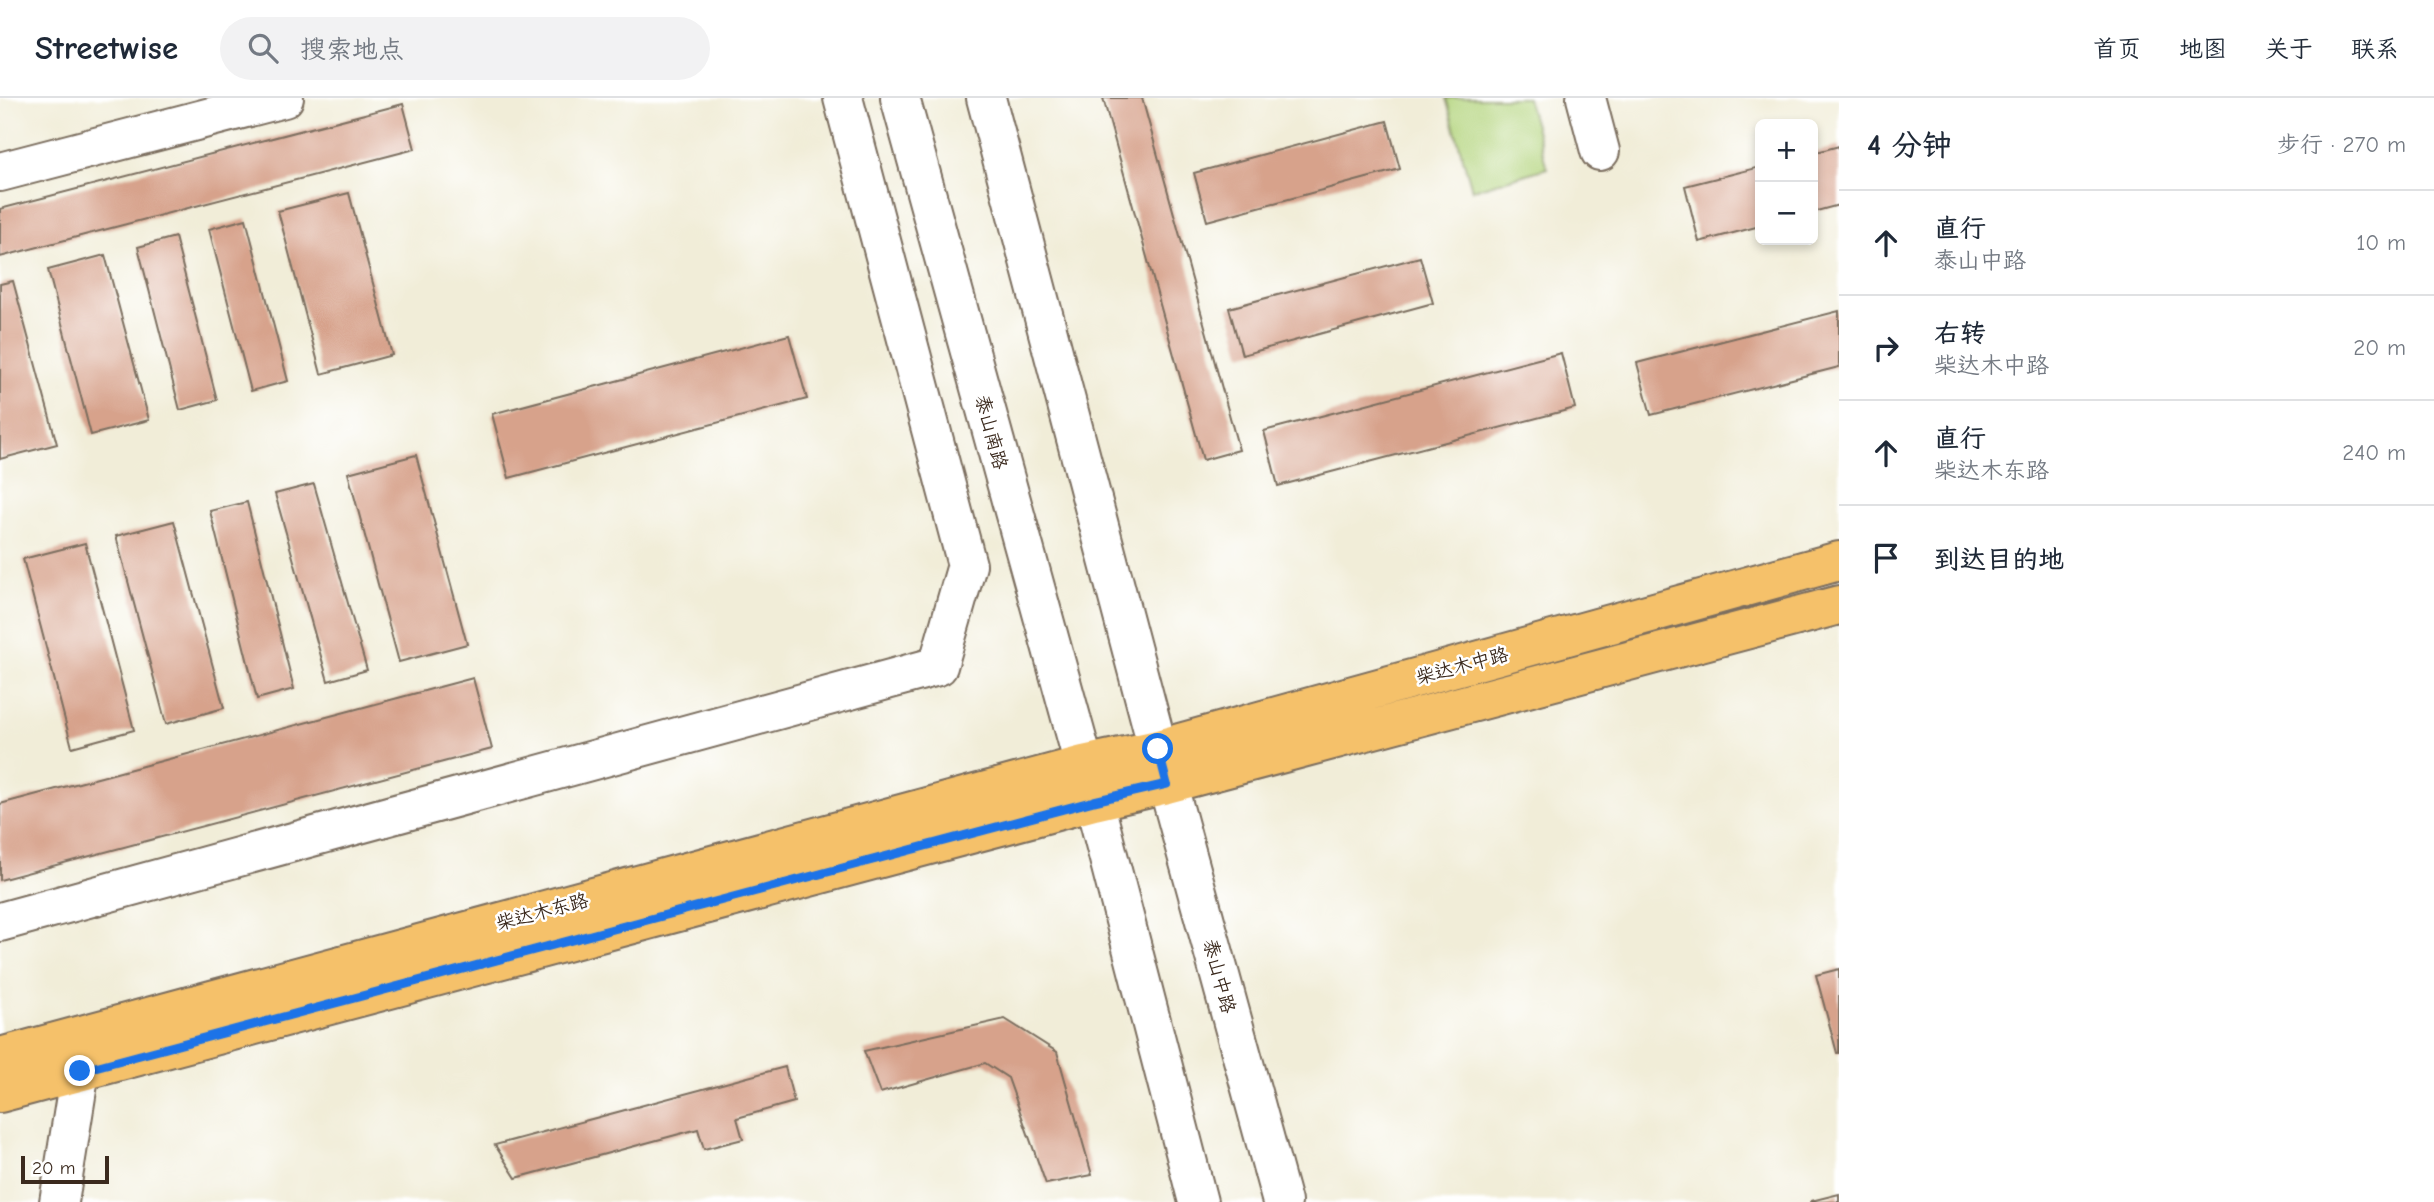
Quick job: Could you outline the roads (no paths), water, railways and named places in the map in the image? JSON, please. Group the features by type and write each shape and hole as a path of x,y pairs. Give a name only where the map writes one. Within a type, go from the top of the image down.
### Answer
{"main road":[{"name":"柴达木中路","path":"1162,766 1839,561"},
{"name":"柴达木中路","path":"1089,783 1839,605"},
{"name":"柴达木东路","path":"0,1057 1089,783"},
{"name":"柴达木东路","path":"0,1093 1089,783"}],"street":[{"path":"0,172 284,98"},
{"path":"0,922 938,666 967,565 844,98"},
{"name":"泰山南路","path":"900,98 1089,783"},
{"path":"986,98 1162,766"},
{"path":"1586,98 1600,151"},
{"name":"泰山中路","path":"1162,766 1282,1202"},
{"path":"1089,783 1198,1202"},
{"path":"59,1202 80,1071"}]}
